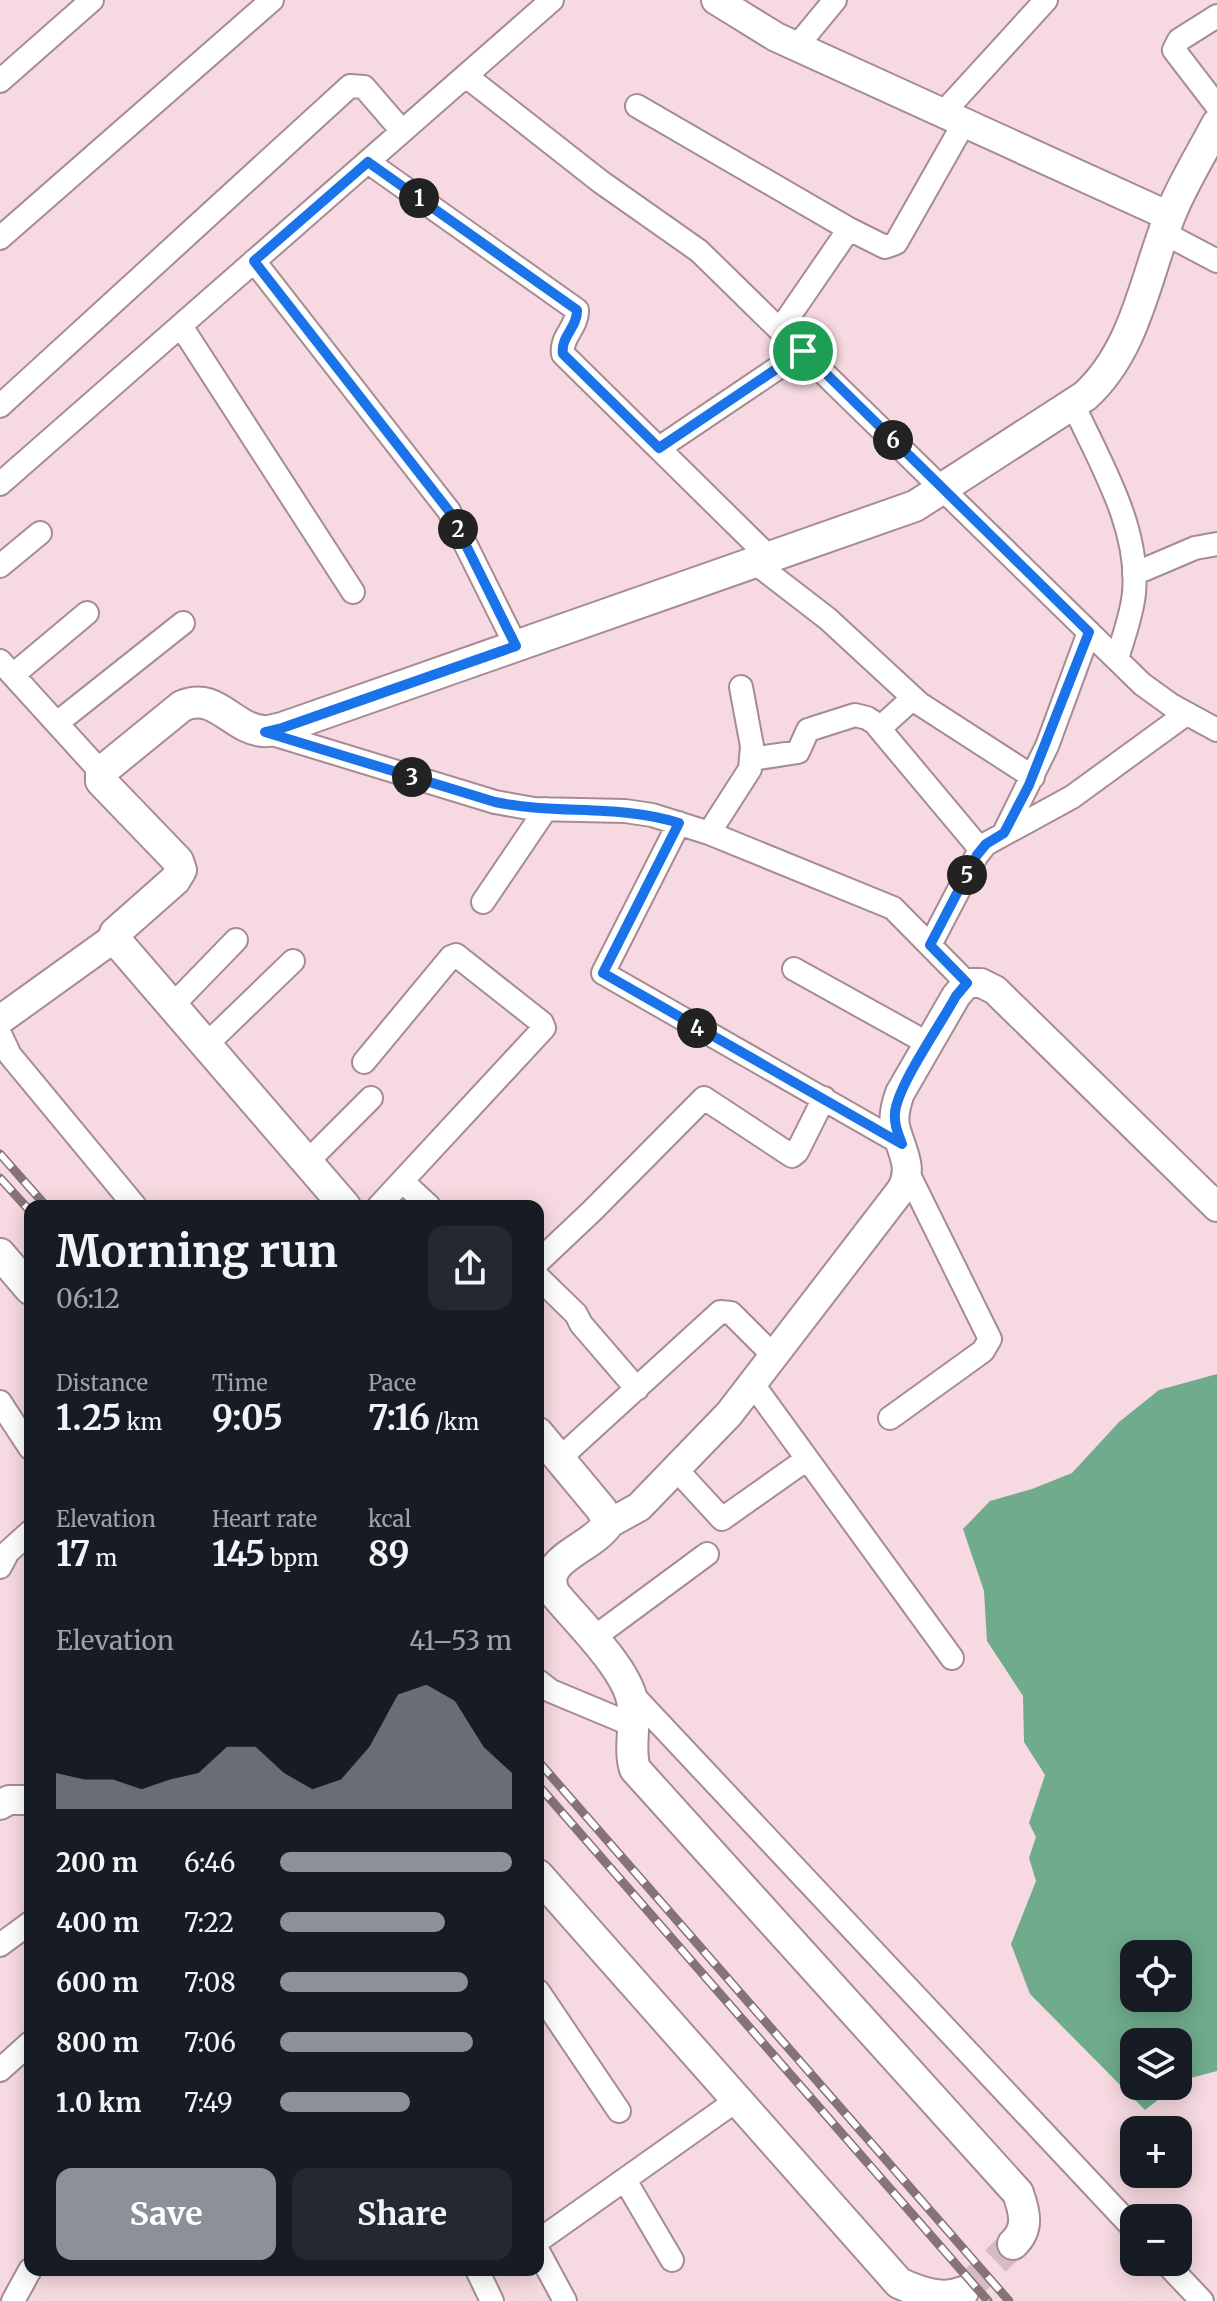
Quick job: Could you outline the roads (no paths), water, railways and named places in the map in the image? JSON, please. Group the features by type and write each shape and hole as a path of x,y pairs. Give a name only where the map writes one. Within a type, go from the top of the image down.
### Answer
{"main road":[{"path":"340,1200 114,938 115,933 175,880 181,870 178,861 101,781 101,772 182,706 193,701 207,702 250,728 265,732 282,728 915,506 1073,404 1101,381 1112,367 1151,278 1167,225 1208,163 1217,124"},
{"path":"0,1254 24,1282"},
{"path":"544,1440 602,1510 608,1524 598,1537 556,1565 550,1574 550,1583 555,1594 624,1676 630,1692 635,1726 635,1769 1018,2193 1025,2223 1022,2236 1013,2244"},
{"path":"544,1882 899,2283 930,2297 956,2297 963,2292"}],"street":[{"path":"0,81 92,0"},
{"path":"0,238 272,0"},
{"path":"0,484 552,0"},
{"path":"717,0 797,46 953,118 1167,225 1217,261"},
{"path":"797,46 835,0"},
{"path":"637,106 885,247 896,243 953,118 1046,0"},
{"path":"1217,16 1179,40 1174,50 1217,106"},
{"path":"466,76 601,182 699,251 1117,659 1152,691 1217,730"},
{"path":"0,406 350,86 364,87 402,131"},
{"path":"368,162 577,310 578,317 562,343 563,354 659,448 762,560 913,698 955,729 1033,777"},
{"path":"781,328 849,229"},
{"path":"254,261 449,511 516,646"},
{"path":"181,326 353,592"},
{"path":"659,448 803,351"},
{"path":"1073,404 1127,531 1134,574 1132,606 1117,659"},
{"path":"0,566 40,533"},
{"path":"1134,574 1195,548 1217,544"},
{"path":"87,613 6,668 101,772"},
{"path":"57,723 183,623"},
{"path":"1004,833 1033,777 1089,632"},
{"path":"709,833 739,789 752,759 741,687"},
{"path":"878,727 884,726 913,698"},
{"path":"930,945 981,850 1004,833 1072,797 1186,714"},
{"path":"752,759 793,755 803,744 806,731 848,717 862,716 873,721 981,850"},
{"path":"265,732 486,800 546,809 625,811 652,815 709,833 882,903 903,916 967,983 981,983 995,990 1217,1207"},
{"path":"483,902 546,809"},
{"path":"679,823 603,973 902,1144"},
{"path":"0,1020 114,938"},
{"path":"172,1006 236,940"},
{"path":"364,1062 451,957 456,955 542,1023 544,1028 385,1200"},
{"path":"206,1045 293,961"},
{"path":"794,969 929,1044"},
{"path":"890,1418 983,1351 990,1339 908,1173 895,1127 900,1093 956,996 967,983"},
{"path":"0,1034 10,1055 130,1200"},
{"path":"307,1162 371,1098"},
{"path":"544,1257 704,1098 792,1156 797,1152 824,1098"},
{"path":"608,1524 639,1507 729,1414 901,1190 908,1173"},
{"path":"402,1181 423,1200"},
{"path":"544,1269 581,1324 637,1389"},
{"path":"559,1459 722,1311 731,1313 774,1356"},
{"path":"752,1383 952,1658"},
{"path":"0,1402 24,1439"},
{"path":"676,1469 718,1518 725,1519 807,1459"},
{"path":"0,1567 8,1552 24,1537"},
{"path":"592,1639 707,1554"},
{"path":"544,1686 635,1726"},
{"path":"630,1692 1120,2214"},
{"path":"0,1805 9,1800 24,1800"},
{"path":"0,1945 24,1927"},
{"path":"544,2000 619,2111"},
{"path":"0,2070 24,2048"},
{"path":"544,2237 737,2100"},
{"path":"625,2180 672,2260"},
{"path":"544,2262 565,2301"},
{"path":"13,2301 27,2276"},
{"path":"484,2276 492,2301"},
{"path":"1178,2276 1202,2301"}],"tunnel":[{"path":"963,2292 1013,2244"}],"railway":[{"path":"0,1154 41,1200"},
{"path":"0,1178 24,1204"},
{"path":"544,1768 1009,2301"},
{"path":"544,1792 988,2301"}]}
